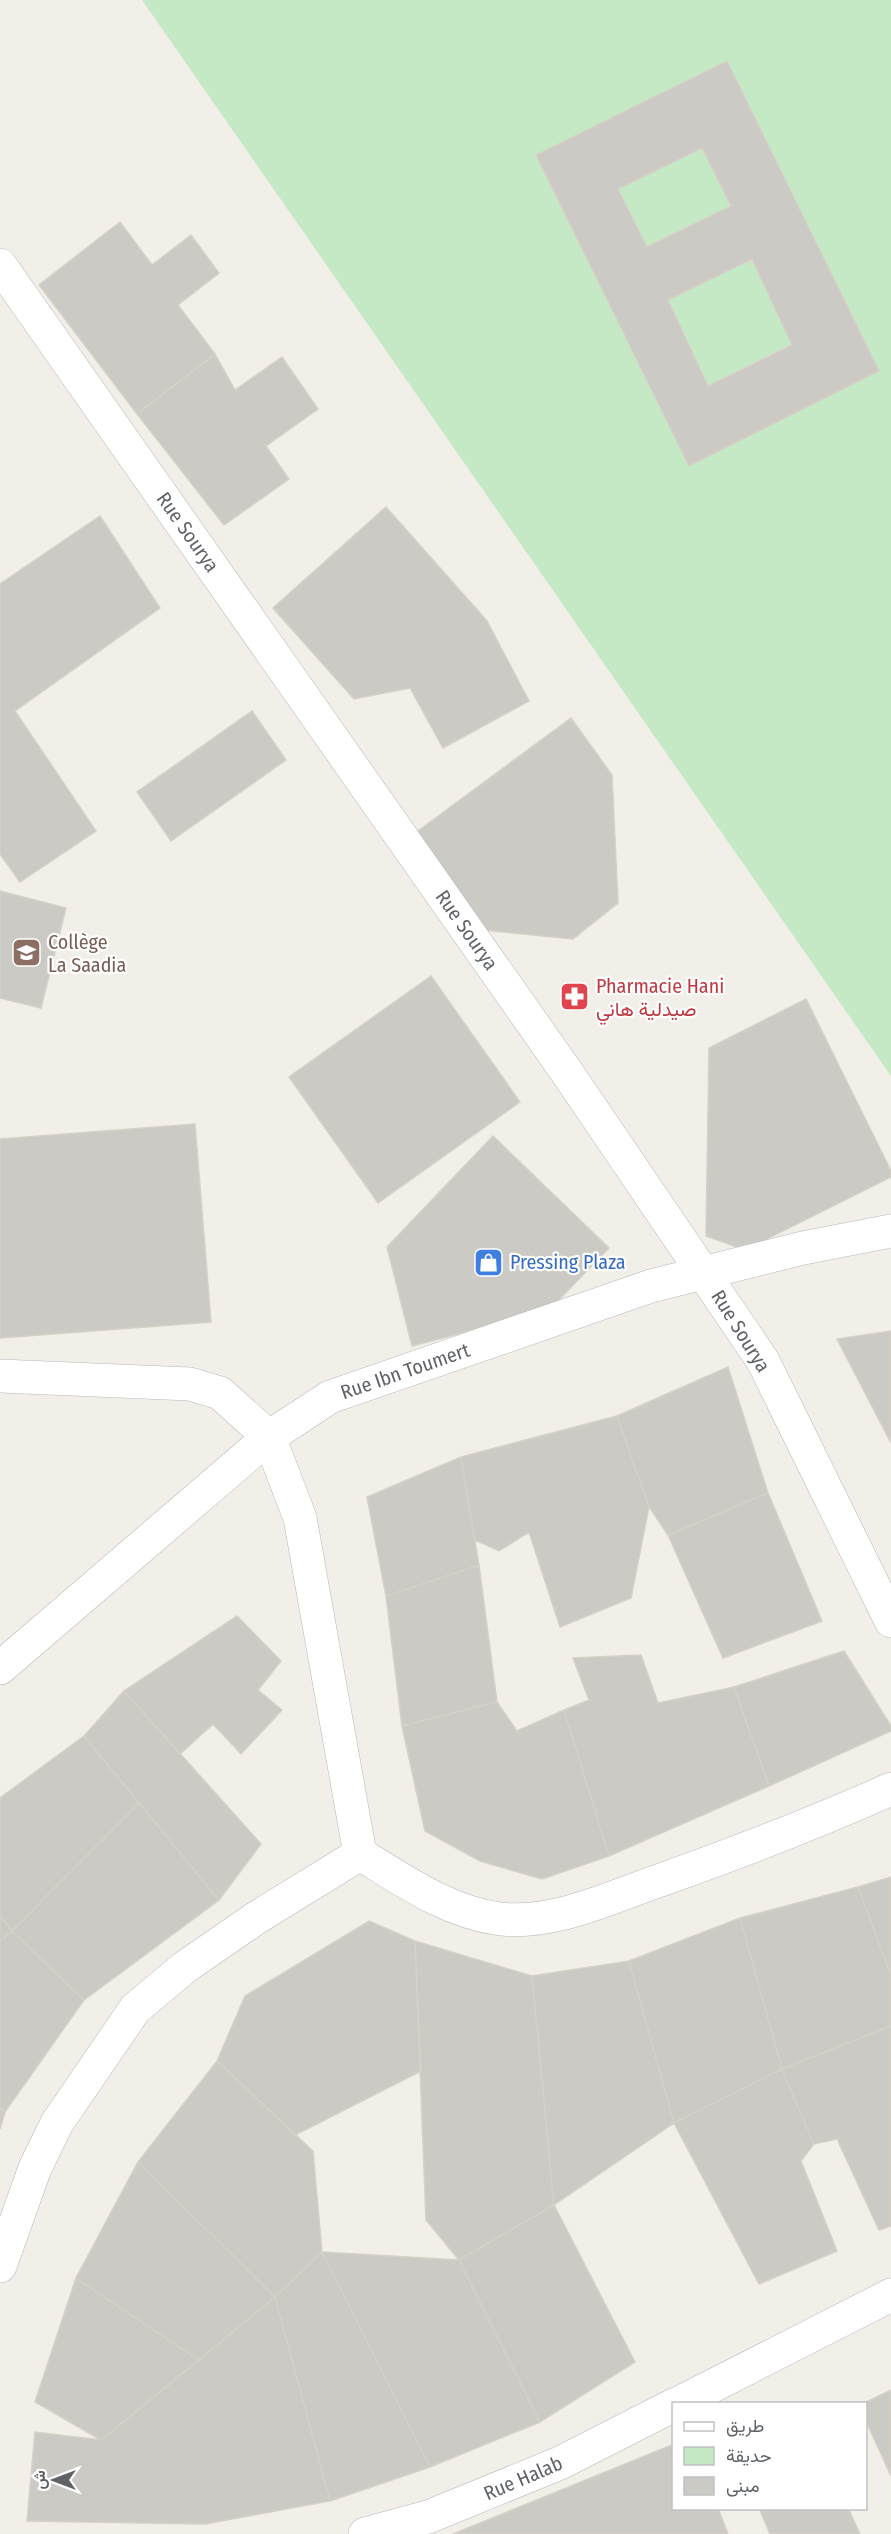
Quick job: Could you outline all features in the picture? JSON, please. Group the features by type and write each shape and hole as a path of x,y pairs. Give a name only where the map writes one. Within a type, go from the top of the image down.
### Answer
{"street":[{"name":"Rue Sourya","path":"0,265 568,1074 763,1361 891,1621"},
{"name":"Rue Ibn Toumert","path":"0,1668 269,1437 330,1396 651,1286 803,1248 891,1231"},
{"path":"0,1376 190,1384 220,1393 269,1437 300,1518 360,1854 445,1904 500,1919 547,1917 594,1904 692,1869 785,1834 891,1789"},
{"path":"0,2266 35,2168 57,2123 135,2009 184,1967 256,1918 360,1854"},
{"name":"Rue Halab","path":"679,2402 891,2295"},
{"name":"Rue Halab","path":"366,2534 428,2517 560,2463 672,2406"}],"green space":[{"path":"142,0 891,0 891,1076"}],"building":[{"path":"727,61 879,371 689,466 536,155","holes":["702,148 731,206 647,247 618,189","752,259 792,345 708,386 668,300"]},
{"path":"120,222 152,265 191,235 219,273 178,305 215,354 137,414 39,285"},
{"path":"215,354 235,390 282,357 318,409 266,446 289,479 224,525 137,414"},
{"path":"386,507 487,621 529,701 443,748 410,688 354,699 273,608"},
{"path":"100,516 160,608 15,711 96,831 20,882 0,854 0,584"},
{"path":"252,711 286,760 171,841 137,792"},
{"path":"571,718 612,775 618,903 573,939 484,930 414,834"},
{"name":"Collège La Saadia","path":"0,891 66,908 41,1008 0,998"},
{"path":"431,976 520,1102 378,1203 289,1077"},
{"path":"806,999 891,1171 891,1177 745,1250 706,1236 709,1048"},
{"path":"195,1124 211,1322 0,1338 0,1139"},
{"path":"493,1136 609,1248 549,1310 412,1346 387,1247"},
{"path":"891,1331 891,1443 837,1339"},
{"path":"728,1367 768,1493 668,1535 649,1507 617,1416"},
{"path":"617,1416 649,1507 631,1598 560,1627 529,1532 499,1551 475,1540 461,1457"},
{"path":"461,1457 479,1565 386,1596 367,1497"},
{"path":"768,1493 822,1621 723,1658 668,1535"},
{"path":"479,1565 497,1702 402,1726 386,1596"},
{"path":"237,1616 281,1661 258,1690 282,1710 241,1754 213,1724 180,1754 124,1691"},
{"path":"844,1651 891,1726 891,1731 769,1786 734,1687"},
{"path":"641,1655 658,1703 734,1687 769,1786 609,1856 564,1710 589,1700 573,1658"},
{"path":"124,1691 261,1844 219,1900 84,1736"},
{"path":"497,1702 517,1731 564,1710 609,1856 542,1879 480,1861 425,1831 402,1726"},
{"path":"84,1736 139,1803 12,1931 0,1915 0,1798"},
{"path":"139,1803 219,1900 84,2000 12,1931"},
{"path":"891,1877 891,1976 858,1887"},
{"path":"858,1887 891,1976 891,2026 782,2069 740,1918"},
{"path":"0,1915 12,1931 0,1941"},
{"path":"740,1918 782,2069 674,2123 629,1961"},
{"path":"369,1921 415,1941 421,2071 295,2135 217,2061 245,1996"},
{"path":"12,1931 84,2000 5,2112 0,2108 0,1941"},
{"path":"415,1941 532,1976 554,2205 459,2260 426,2220"},
{"path":"629,1961 674,2123 554,2205 532,1976"},
{"path":"891,2026 891,2226 879,2230 837,2139 814,2144 782,2069"},
{"path":"217,2061 313,2151 322,2252 275,2297 138,2162"},
{"path":"782,2069 814,2144 801,2161 837,2251 759,2284 674,2123"},
{"path":"0,2108 5,2112 0,2129"},
{"path":"138,2162 275,2297 199,2360 76,2278"},
{"path":"554,2205 635,2362 540,2422 459,2260"},
{"path":"322,2252 430,2467 330,2501 275,2297"},
{"path":"322,2252 459,2260 540,2422 430,2467"},
{"path":"76,2278 199,2360 101,2440 35,2402"},
{"path":"275,2297 330,2501 205,2524 27,2521 35,2432 101,2440"},
{"path":"891,2390 891,2476 867,2423 866,2402"},
{"path":"672,2445 672,2510 719,2510 728,2534 453,2534"},
{"path":"760,2510 849,2510 860,2534 770,2534"}],"place":[{"name":"Collège La Saadia","path":"27,953"},
{"name":"Pharmacie Hani صيدلية هاني","path":"575,997"},
{"name":"Pressing Plaza","path":"489,1262"}]}
